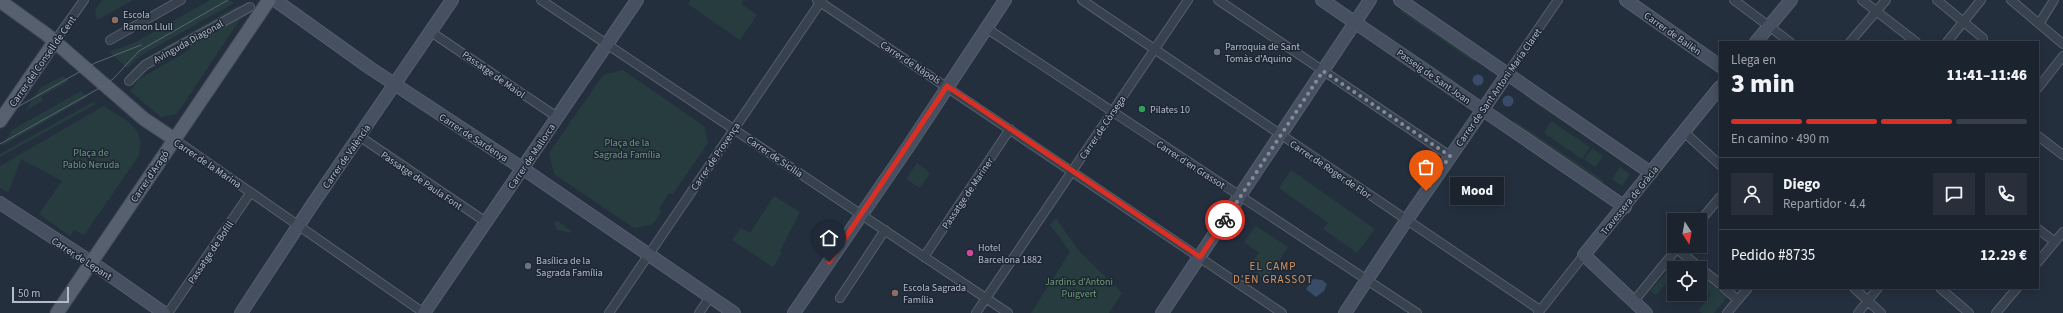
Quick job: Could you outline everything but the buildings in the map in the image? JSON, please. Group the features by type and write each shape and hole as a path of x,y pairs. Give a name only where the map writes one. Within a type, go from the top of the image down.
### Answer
{"main road":[{"name":"Carrer d'Aragó","path":"57,313 269,0"},
{"name":"Carrer de Sardenya","path":"275,0 394,85 522,168 734,313"},
{"name":"Carrer de València","path":"241,313 452,0"},
{"name":"Carrer de Mallorca","path":"424,313 637,0"},
{"path":"794,313 862,215 1005,0"},
{"name":"Passeig de Sant Joan","path":"1322,0 1625,207"},
{"path":"1162,313 1370,0"},
{"path":"1400,0 1651,173"},
{"name":"Carrer de Bailèn","path":"1626,0 1719,65"},
{"path":"1757,41 1791,0"},
{"name":"Carrer de la Marina","path":"0,1 55,42 144,119 174,139"},
{"name":"Carrer del Consell de Cent","path":"0,121 5,109 55,42"},
{"name":"Carrer de Sant Antoni Maria Claret","path":"1345,313 1366,279 1508,73"},
{"name":"Travessera de Gràcia","path":"1584,255 1625,207 1719,88"},
{"name":"Carrer de Lepant","path":"0,203 91,262 164,313"},
{"path":"1584,255 1646,313"}],"street":[{"name":"Carrer del Consell de Cent","path":"55,42 84,0"},
{"path":"110,40 181,0"},
{"name":"Carrer de Sicília","path":"541,0 550,2 607,45 734,128 1008,313"},
{"name":"Carrer de Roger de Flor","path":"1082,0 1406,221 1433,237 1539,312"},
{"name":"Carrer de Còrsega","path":"976,313 1188,0"},
{"path":"1218,0 1450,156"},
{"name":"Carrer de Sant Antoni Maria Claret","path":"1508,73 1558,0"},
{"path":"1734,0 1789,41"},
{"path":"1862,0 1915,41"},
{"path":"1851,41 1886,0"},
{"path":"1937,0 1983,38"},
{"path":"1948,41 1981,0"},
{"path":"2011,0 2063,44"},
{"path":"2039,24 2054,0"},
{"name":"Carrer de Nàpols","path":"819,1 1282,313"},
{"name":"Carrer de Provença","path":"609,313 819,1"},
{"name":"Avinguda Diagonal","path":"130,81 145,65 250,6"},
{"name":"Carrer d'en Grassot","path":"986,28 997,33 1112,112 1417,313"},
{"name":"Passatge de Maiol","path":"431,32 558,117"},
{"path":"2039,87 2063,56"},
{"name":"Passatge de Mariner","path":"924,257 1010,129"},
{"path":"1684,132 1719,164"},
{"name":"Passatge de Paula Font","path":"359,136 486,222"},
{"path":"2039,137 2063,155"},
{"name":"Carrer de la Marina","path":"174,139 424,313"},
{"name":"Passatge de Bofill","path":"168,313 251,192"},
{"path":"1707,213 1719,198"},
{"path":"840,298 885,230"},
{"path":"2039,230 2055,242"},
{"path":"2039,261 2063,232"},
{"path":"1634,301 1673,253"},
{"path":"1685,253 1719,283"},
{"name":"Travessera de Gràcia","path":"1539,312 1584,255"},
{"path":"1725,289 1738,300"},
{"path":"1727,313 1747,289"},
{"path":"1855,289 1881,313"},
{"path":"1858,313 1877,289"},
{"path":"1941,289 1969,313"},
{"path":"1996,313 2016,289"},
{"path":"700,313 710,297"}],"green space":[{"path":"102,0 133,0 97,20 95,10"},
{"path":"210,0 229,0 234,3 140,56 127,68 109,52 136,42"},
{"path":"690,0 743,0 741,4 757,15 740,40 688,4"},
{"path":"239,5 239,8 141,64 132,73 130,71 141,61"},
{"path":"1402,8 1476,59 1474,62 1400,11"},
{"path":"242,15 177,114 161,117 130,91 139,79 191,49 190,44"},
{"path":"1384,33 1459,84 1458,86 1383,35"},
{"name":"Plaça de la Sagrada Família","path":"623,70 704,126 708,143 673,194 669,193 659,209 662,211 652,225 634,228 554,174 549,153 603,75"},
{"path":"63,76 69,81 41,97 43,101 25,111 40,88"},
{"path":"81,91 88,97 2,146 12,130"},
{"path":"1531,96 1620,156 1619,159 1529,99"},
{"path":"93,102 96,104 0,157 0,154"},
{"name":"Plaça de Pablo Neruda","path":"104,106 127,121 137,132 140,138 138,157 84,235 74,230 70,236 39,214 62,181 21,159 8,193 0,188 0,166"},
{"path":"1515,121 1604,181 1602,183 1513,124"},
{"path":"1551,121 1590,147 1582,159 1544,133"},
{"path":"1592,148 1603,156 1595,167 1584,159"},
{"path":"917,163 930,173 920,188 906,179"},
{"path":"1620,167 1630,174 1622,186 1612,179"},
{"path":"1291,170 1375,229 1357,253 1323,229 1328,223 1279,188"},
{"path":"774,196 800,212 780,251 782,253 773,267 732,240 741,228 750,233"},
{"name":"Jardins d'Antoni Puigvert","path":"1056,218 1078,250 1122,293 1109,313 1031,313 1070,252 1050,225"},
{"path":"558,221 571,231 570,233 557,230 554,222"},
{"path":"1256,226 1288,247 1267,280 1248,268 1259,253 1244,242"},
{"path":"1680,258 1684,261 1677,261"},
{"path":"1667,272 1667,283 1656,295 1650,291"},
{"path":"1707,280 1727,297 1714,313 1702,313 1699,310 1711,294 1707,291"}],"water":[{"path":"1478,74 1482,76 1484,80 1482,84 1478,86 1474,84 1472,80 1474,76"},
{"path":"1508,95 1512,97 1514,101 1512,105 1508,107 1504,105 1502,101 1504,97"},
{"path":"1313,279 1322,280 1327,284 1324,291 1316,297 1306,289"}],"tram line":[{"path":"0,144 105,85 113,79 139,51 228,0"},
{"path":"0,117 95,63 141,45"}],"way so far":[{"path":"1225,220 1323,71 1450,156 1426,191"}],"place":[{"name":"Escola Ramon Llull","path":"115,20"},
{"name":"Parroquia de Sant Tomàs d'Aquino","path":"1217,52"},
{"name":"Pilates 10","path":"1142,109"},
{"name":"Mood","path":"1426,191"},
{"name":"Hotel Barcelona 1882","path":"970,253"},
{"name":"Basílica de la Sagrada Família","path":"528,266"},
{"name":"Escola Sagrada Família","path":"895,293"}],"district":[{"name":"EL CAMP D'EN GRASSOT","path":"1273,272"}],"route":[{"path":"829,262 931,113 947,86 1200,257 1225,220"}]}
